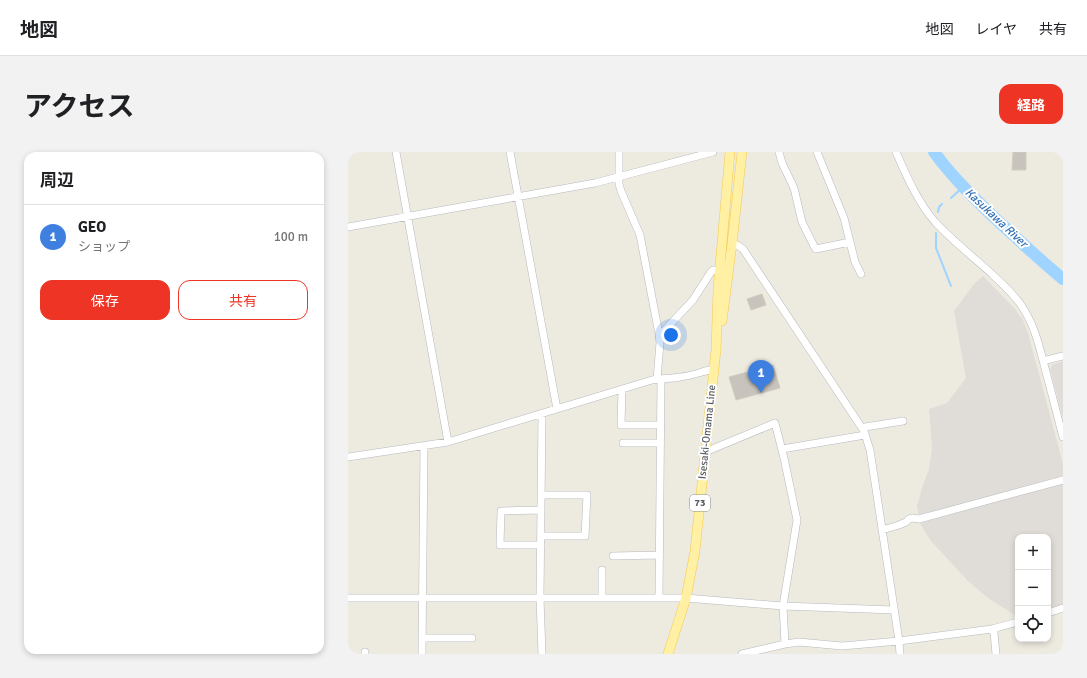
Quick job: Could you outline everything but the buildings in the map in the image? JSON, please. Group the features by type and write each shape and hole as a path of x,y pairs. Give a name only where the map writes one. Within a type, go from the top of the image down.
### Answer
{"main road":[{"name":"Isesaki-Omama Line","path":"668,654 686,598 695,551 716,350 717,299 730,152"},
{"name":"Isesaki-Omama Line","path":"716,350 732,244 742,152"}],"street":[{"path":"396,152 448,442"},
{"path":"510,152 557,409"},
{"path":"619,152 619,184 640,235 660,343 659,597"},
{"path":"348,227 569,188 619,177 714,152"},
{"path":"779,152 782,163 794,188 802,222 816,249 850,242"},
{"path":"816,152 844,218 855,262 861,274"},
{"path":"896,152 921,204 936,223 1004,286 1021,305 1031,322 1063,437"},
{"path":"732,244 743,249 863,432 870,450 900,654"},
{"path":"659,334 663,332 693,300 711,272 713,270 719,271"},
{"path":"1043,362 1063,356"},
{"path":"348,458 448,442 622,389 659,379 682,377 714,369"},
{"path":"622,389 621,425 660,425"},
{"path":"542,414 540,598 542,654"},
{"path":"863,432 865,427 903,421"},
{"path":"705,452 775,423 797,520 783,606 785,644"},
{"path":"782,449 863,432"},
{"path":"623,443 660,443"},
{"path":"422,654 424,446"},
{"path":"882,530 899,525 912,518 919,519 1063,480"},
{"path":"541,495 587,495 585,536 541,536"},
{"path":"541,510 500,511 500,545 541,545"},
{"path":"613,556 660,555"},
{"path":"602,570 602,598"},
{"path":"348,598 659,597 783,606 894,610"},
{"path":"1051,611 1063,608"},
{"path":"742,654 773,651 785,644 799,642 839,646 899,642 992,629 1015,623"},
{"path":"992,629 994,633 996,654"},
{"path":"422,638 472,638"},
{"path":"839,646 840,654"}],"shaded area":[{"path":"983,276 1015,309 1023,320 1028,333 1063,464 1063,477 919,516 917,506 929,469 932,448 929,409 947,403 966,378 954,311 974,284"},
{"path":"1063,361 1063,418 1050,369 1052,365"},
{"path":"1063,484 1063,604 1051,607 1051,534 1015,534 1015,615 988,598 968,581 931,541 919,522"}],"waterway":[{"name":"Kasukawa River","path":"934,152 957,180 999,222 1063,279"},
{"path":"951,198 963,187"},
{"path":"938,212 939,207 942,204"},
{"path":"936,233 936,248 951,286"}],"place":[{"name":"GEO","path":"761,393"}]}
